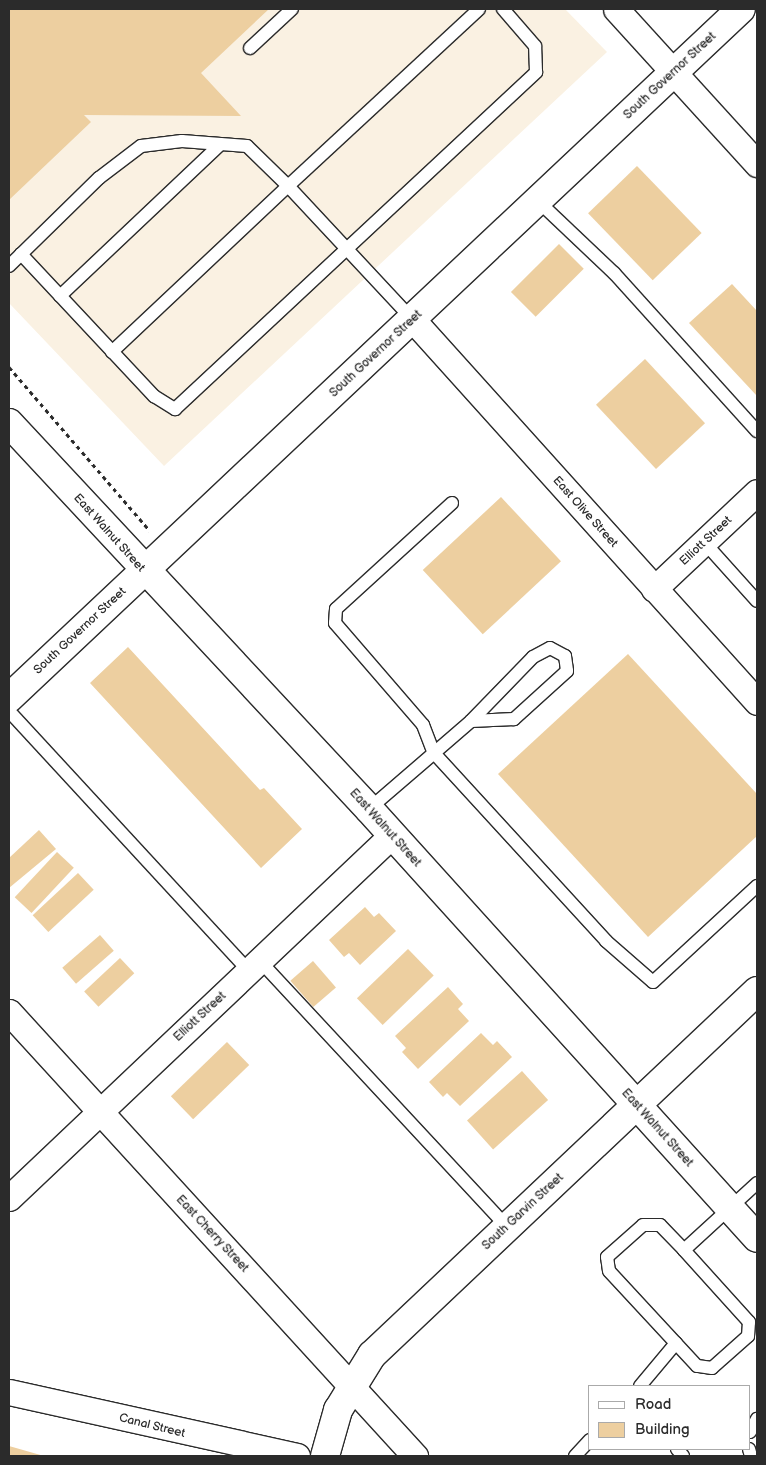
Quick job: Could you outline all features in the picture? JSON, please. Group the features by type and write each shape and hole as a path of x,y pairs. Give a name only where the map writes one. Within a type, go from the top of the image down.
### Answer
{"main road":[{"name":"South Governor Street","path":"9,698 742,9"},
{"name":"East Walnut Street","path":"9,423 144,571 369,809 391,836 757,1238"},
{"name":"South Garvin Street","path":"325,1456 338,1410 352,1384 372,1355 757,991"}],"street":[{"path":"616,9 757,164"},
{"name":"East Olive Street","path":"413,320 757,702"},
{"name":"Elliott Street","path":"654,589 757,492"},
{"name":"Elliott Street","path":"9,1198 391,836"},
{"name":"East Cherry Street","path":"9,1012 352,1384 415,1456"},
{"name":"Canal Street","path":"9,1392 297,1456"}],"lane":[{"path":"250,48 292,9"},
{"path":"112,352 479,9"},
{"path":"21,254 154,396 175,409 536,72 535,46 503,9"},
{"path":"9,266 100,178 141,146 182,141 247,146 288,186 413,320"},
{"path":"60,296 221,144"},
{"path":"538,201 614,273 757,431"},
{"path":"452,503 336,610 335,623 423,725 434,753 606,941 653,982 757,886"},
{"path":"704,542 757,601"},
{"path":"369,809 472,721 532,657 550,648 565,656 567,671 514,719 472,721"},
{"path":"9,711 507,1227"},
{"path":"684,1250 757,1183"},
{"path":"643,1225 660,1225 684,1250 749,1322 748,1336 712,1368 697,1366 609,1271 607,1258 643,1225"},
{"path":"641,1385 676,1343"},
{"path":"751,1430 757,1419"},
{"path":"575,1456 588,1442"}],"shaded area":[{"path":"9,9 565,9 607,52 164,466 9,303"}],"building":[{"path":"9,9 269,9 201,73 241,116 84,115 91,122 9,200"},
{"path":"637,166 702,233 653,280 588,213"},
{"path":"559,244 584,269 536,317 511,292"},
{"path":"732,284 757,311 757,396 689,323"},
{"path":"645,359 705,423 656,469 596,405"},
{"path":"501,497 561,561 483,634 423,570"},
{"path":"128,647 260,790 264,788 302,829 261,868 90,683"},
{"path":"628,654 757,794 757,836 648,937 498,774"},
{"path":"39,830 56,849 9,888 9,858"},
{"path":"57,852 74,868 32,913 15,897"},
{"path":"78,873 94,890 48,932 33,915"},
{"path":"365,907 374,917 379,913 396,931 360,965 349,953 344,957 329,940"},
{"path":"100,935 114,951 76,984 62,968"},
{"path":"408,949 434,976 383,1025 357,998"},
{"path":"120,958 134,973 98,1007 84,991"},
{"path":"313,961 336,987 313,1007 290,981"},
{"path":"448,987 463,1004 458,1009 469,1021 418,1069 402,1052 406,1048 395,1036"},
{"path":"481,1033 493,1045 497,1041 512,1057 460,1106 447,1093 443,1097 429,1082"},
{"path":"227,1042 249,1065 193,1119 171,1096"},
{"path":"522,1071 548,1100 493,1149 467,1121"},
{"path":"9,1446 44,1456 9,1456"}]}
